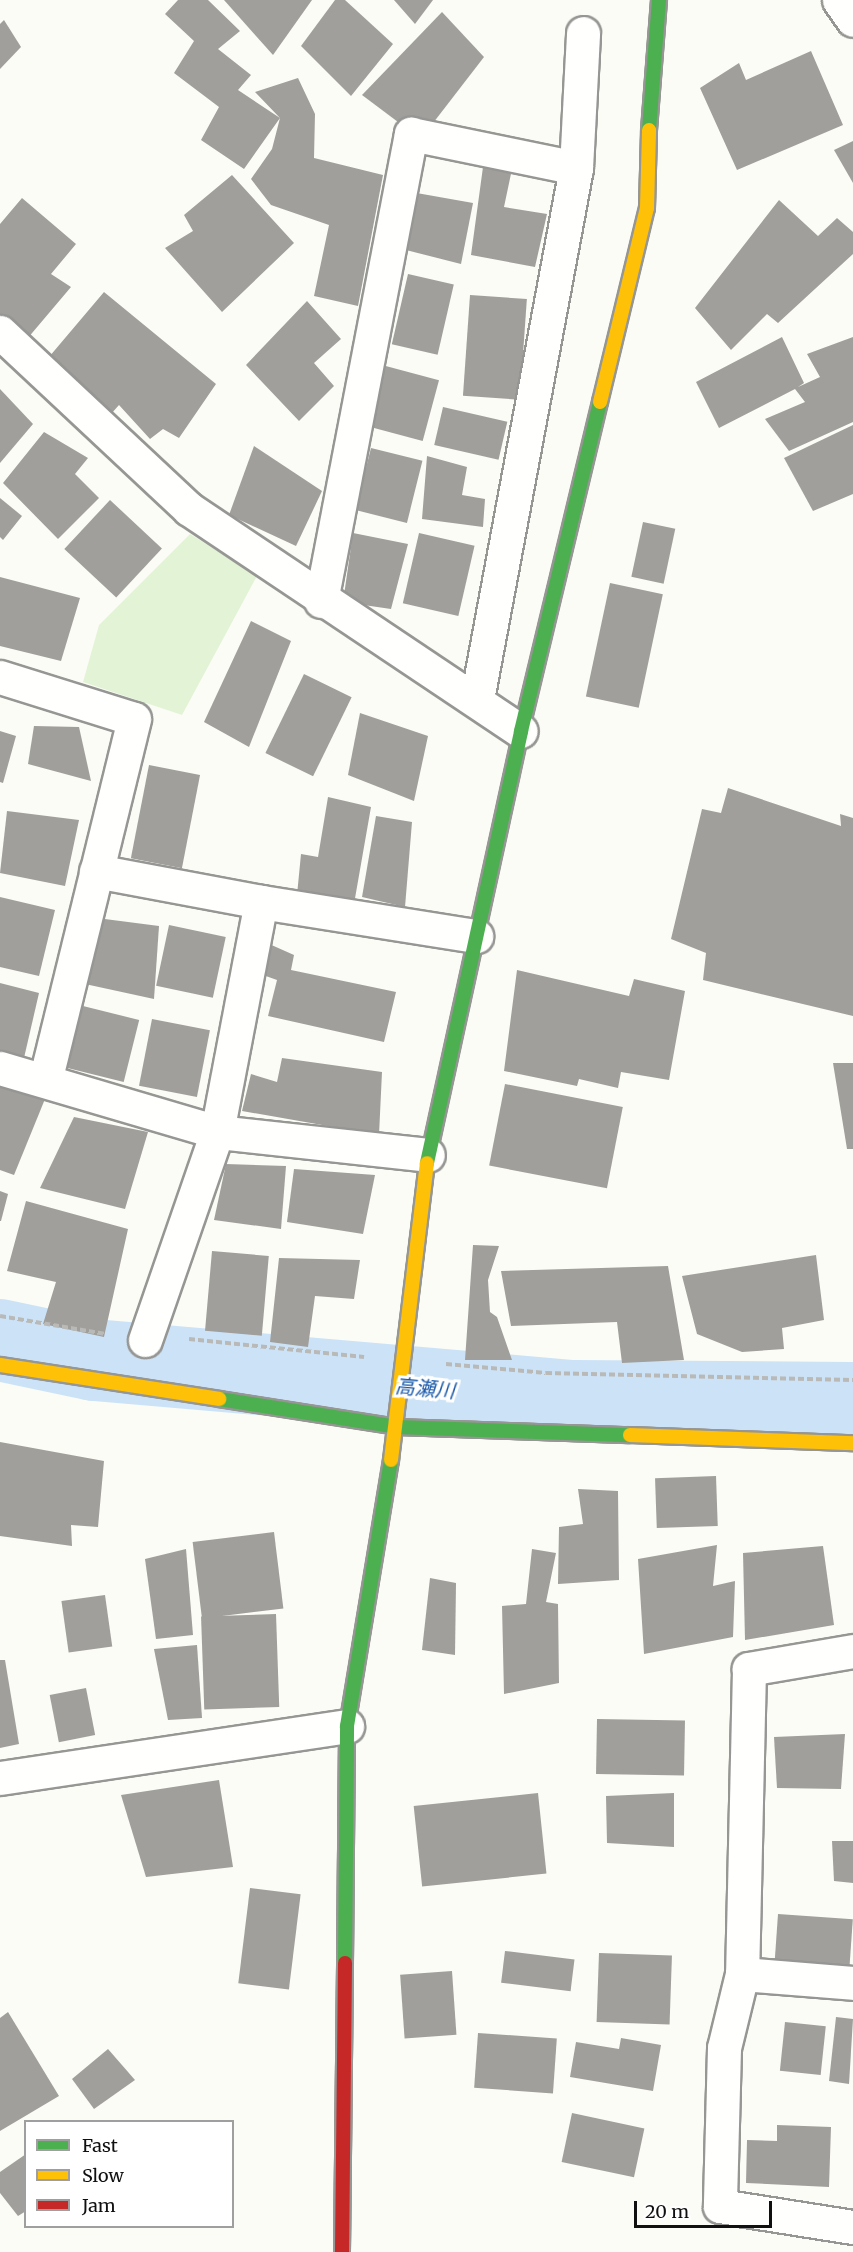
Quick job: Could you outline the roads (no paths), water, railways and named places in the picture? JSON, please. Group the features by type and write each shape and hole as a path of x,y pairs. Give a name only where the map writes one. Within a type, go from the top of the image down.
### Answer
{"street":[{"path":"342,2252 347,1726 397,1427 428,1155 521,731 647,208 650,87 659,0"},
{"path":"840,0 853,20"},
{"path":"477,699 576,168 583,33"},
{"path":"321,600 411,134 576,168"},
{"path":"0,332 189,509 321,600 477,699 521,731"},
{"path":"0,677 134,719 45,1080"},
{"path":"96,871 261,902 476,936"},
{"path":"145,1340 217,1132 261,902"},
{"path":"0,1068 217,1132 428,1155"},
{"path":"0,1365 397,1427 853,1443"},
{"path":"853,1651 749,1669 742,1974 724,2048 720,2206 853,2227"},
{"path":"0,1778 347,1726"},
{"path":"742,1974 853,1983"}],"waterway":[{"name":"高瀬川","path":"0,1340 94,1360 575,1401 853,1403"}]}
